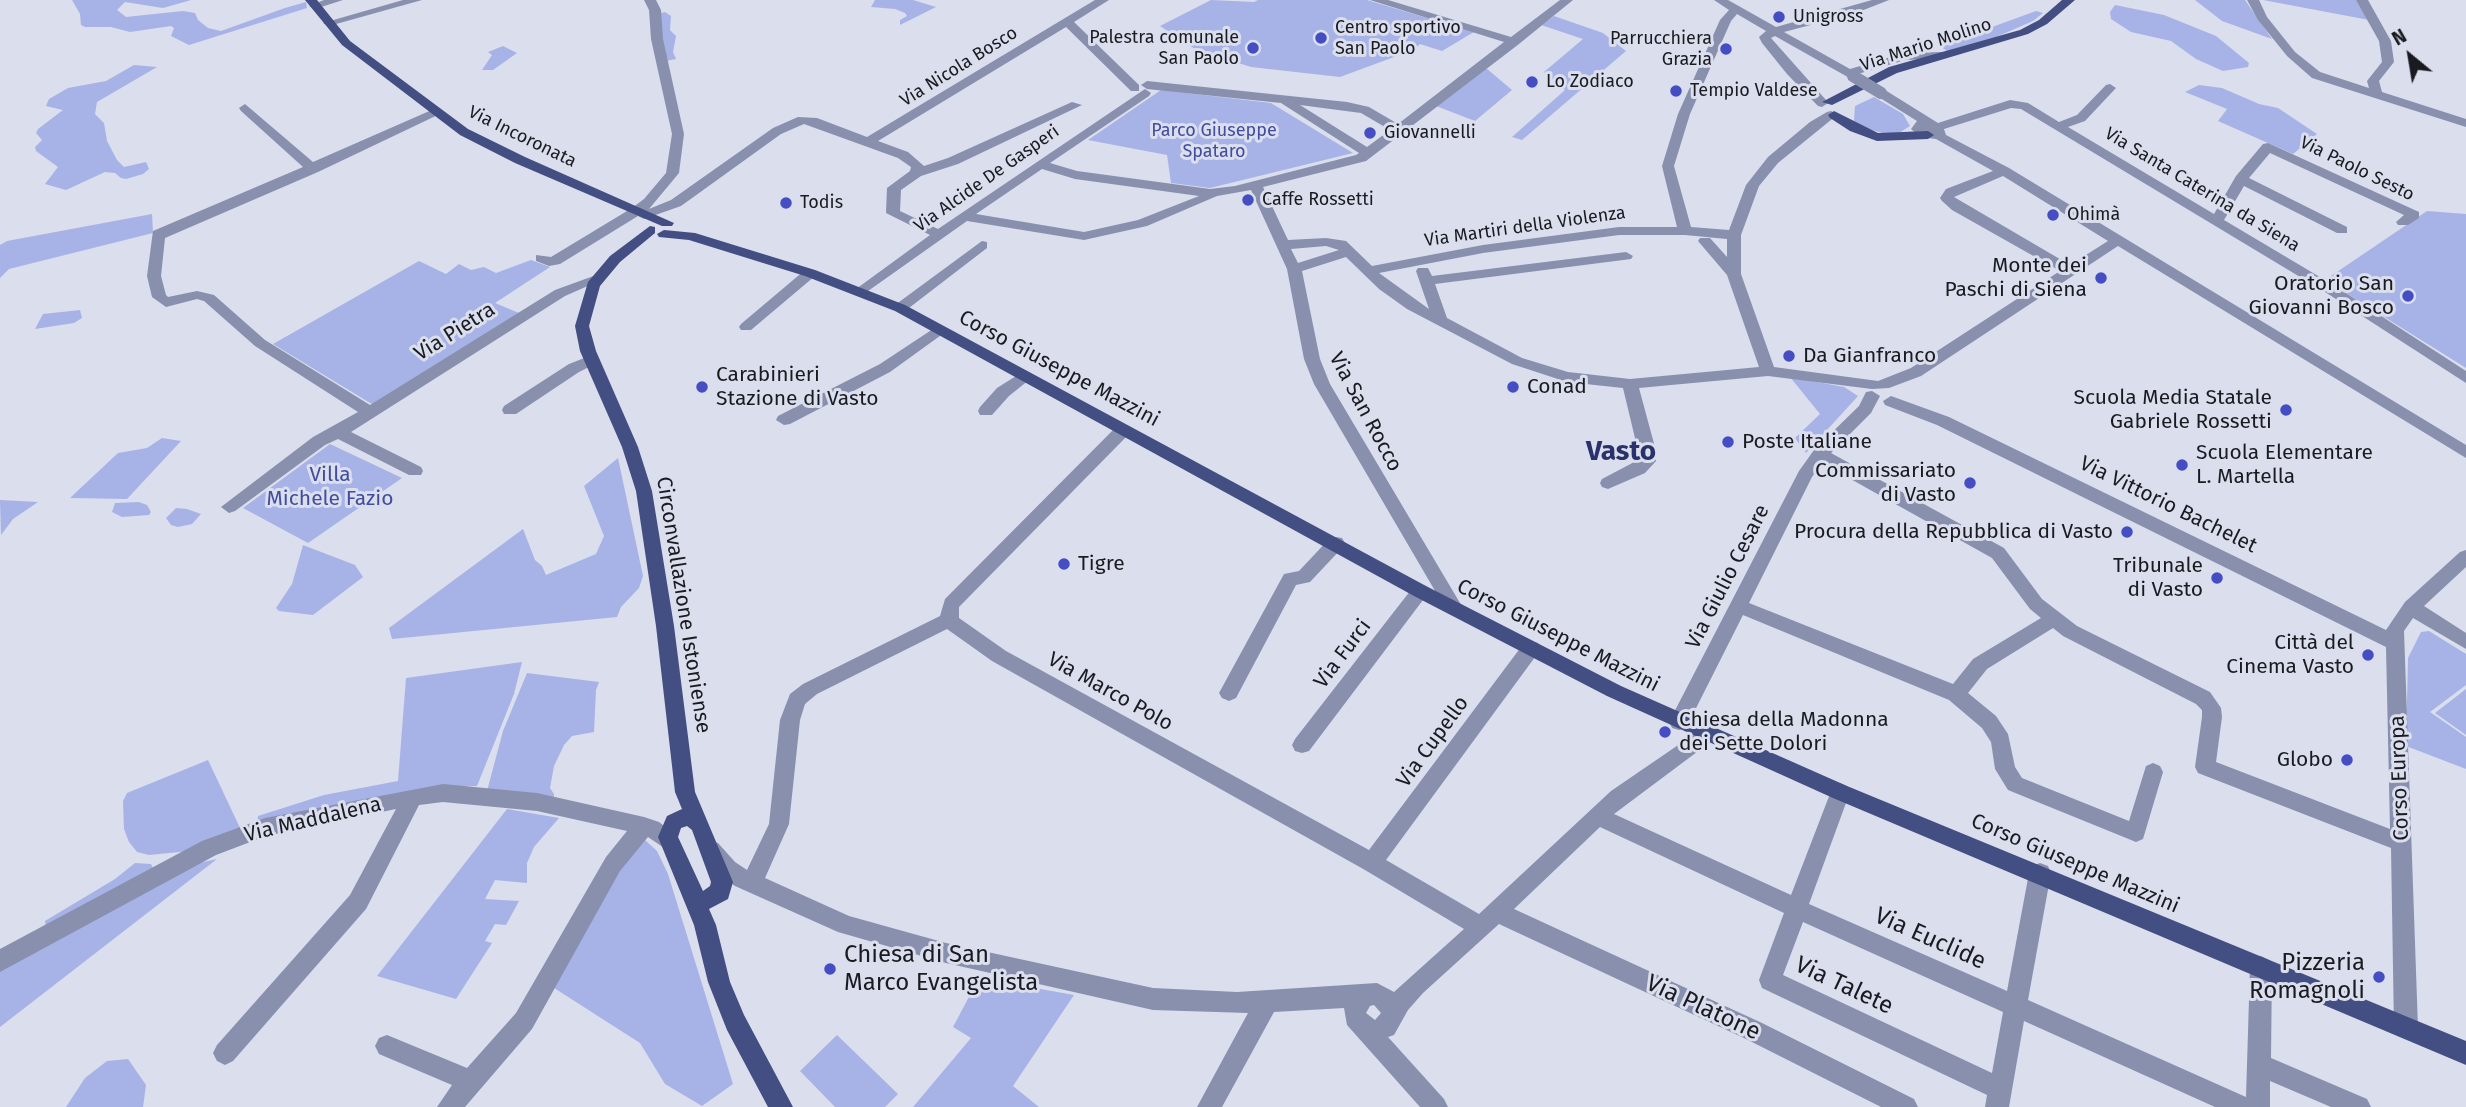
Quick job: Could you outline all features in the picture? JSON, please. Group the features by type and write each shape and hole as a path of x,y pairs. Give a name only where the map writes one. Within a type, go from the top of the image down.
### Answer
{"main road":[{"name":"Via Mario Molino","path":"1832,109 1879,76 2024,32 2043,22 2069,0"},
{"name":"Via Mario Molino","path":"1832,109 1899,74 2030,35 2053,24 2079,0"},
{"name":"Via Incoronata","path":"313,3 328,23 360,54 479,141 655,225"},
{"path":"1832,109 1854,128 1877,137 1902,138 1930,129"},
{"name":"Corso Giuseppe Mazzini","path":"655,225 810,273 900,308 1420,591 1679,722 1840,792 2040,873 2466,1053"},
{"path":"600,276 655,225"},
{"name":"Circonvallazione Istoniense","path":"600,276 589,295 582,326 593,360 630,447 644,491 665,626 685,792 680,826"},
{"path":"680,826 710,849 721,876 718,893 708,906 705,925"},
{"path":"680,826 692,894 705,925 719,982 735,1022 781,1107"},
{"path":"692,894 700,901 718,893"}],"street":[{"name":"Via Incoronata","path":"313,3 337,0"},
{"path":"328,23 416,0"},
{"path":"650,0 655,10 657,39 676,124 677,146 673,173 649,202 655,225"},
{"path":"1101,0 1068,23 1140,89"},
{"path":"1376,0 1515,42"},
{"path":"964,216 1084,236 1129,226 1220,192 1361,158 1567,0"},
{"path":"1720,0 1881,93 1930,129 2119,240 2466,452"},
{"path":"1768,371 1744,310 1734,274 1734,243 1753,186 1773,160 1832,109 1766,41 1767,35 1883,0"},
{"path":"2253,0 2262,18 2305,68 2325,80 2466,123"},
{"path":"2362,0 2385,41 2388,62 2373,81 2377,96"},
{"path":"1734,243 1704,238 1685,231 1668,166 1684,114 1726,20 1735,9"},
{"name":"Via Nicola Bosco","path":"875,139 1034,40 1068,23"},
{"path":"1851,75 1896,59 1943,56"},
{"name":"Via Alcide De Gasperi","path":"861,292 964,216 1110,115 1140,89 1165,86 1347,106 1365,110 1399,130"},
{"name":"Via Santa Caterina da Siena","path":"2058,126 2081,118 2110,88"},
{"path":"1284,100 1368,153"},
{"name":"Via Santa Caterina da Siena","path":"1930,129 2010,104 2024,106 2330,289 2466,378"},
{"path":"655,225 676,203 776,131 797,121 813,121 875,139 910,159 918,167 925,168 941,166 1074,105 1110,115"},
{"path":"245,108 313,169"},
{"path":"370,412 260,343 209,298 197,295 166,302 159,297 154,276 160,234 438,112"},
{"path":"1814,125 1840,124 1854,128"},
{"name":"Via Paolo Sesto","path":"2241,178 2265,148 2275,149 2414,215 2403,222"},
{"path":"1040,164 1075,175 1186,191 1220,192"},
{"path":"925,168 894,188 892,213 939,234"},
{"path":"2004,171 1951,192 1947,198 1963,211 2070,271"},
{"path":"2217,221 2241,178 2342,230"},
{"name":"Via San Rocco","path":"1255,185 1294,269 1307,338 1322,384 1454,608"},
{"path":"541,258 549,262 555,261 655,225 676,203"},
{"name":"Via Martiri della Violenza","path":"1370,271 1483,249 1619,231 1685,231"},
{"path":"1704,238 1734,274"},
{"name":"Via Giulio Cesare","path":"1679,722 1805,475 1820,454 1881,395 2119,240"},
{"path":"1282,245 1335,242 1350,251"},
{"path":"900,308 982,246"},
{"path":"1294,269 1350,251"},
{"name":"Via Vittorio Bachelet","path":"1350,251 1402,300 1508,357 1538,369 1583,380 1630,384 1768,371 1847,382 1921,412 2210,550 2393,642"},
{"path":"1428,281 1626,256"},
{"path":"1419,261 1441,322"},
{"path":"746,327 810,273"},
{"name":"Via Pietra","path":"229,507 319,441 338,432 561,293 600,276"},
{"path":"783,420 885,369 939,330"},
{"path":"510,410 574,368 593,360"},
{"path":"986,411 1003,392 1024,376"},
{"path":"1608,483 1639,469 1649,457 1630,384"},
{"path":"718,893 747,881 779,824 790,720 797,700 810,689 950,619 948,614 951,604 1123,430"},
{"path":"338,432 415,471"},
{"path":"1820,454 1998,553 2025,592 2053,619 2089,641 2203,698 2211,708 2212,717 2205,767 2402,843"},
{"path":"1229,693 1290,579 1304,576 1336,543"},
{"name":"Corso Europa","path":"2406,1028 2402,843 2393,642 2400,619 2465,558"},
{"name":"Via Furci","path":"1302,745 1420,591"},
{"path":"1738,606 1956,694 1989,722 2001,740 2005,769 2015,784 2136,833 2153,772"},
{"path":"2411,607 2466,642"},
{"name":"Via Marco Polo","path":"950,619 961,631 999,656 1372,863 1489,920"},
{"path":"1956,694 1980,664 2053,619"},
{"name":"Via Cupello","path":"1372,863 1531,648"},
{"path":"1364,1008 1375,1031 1390,1023 1415,985 1489,920 1598,816 1637,781 1706,734"},
{"name":"Via Talete","path":"1840,792 1770,980 1999,1098"},
{"name":"Via Maddalena","path":"0,961 209,848 265,827 413,797 443,793 486,795 537,802 648,827 680,826"},
{"path":"225,1053 358,902 413,797"},
{"name":"Via Euclide","path":"1598,816 1795,908 2242,1107"},
{"path":"449,1107 524,1021 614,864 648,827"},
{"path":"710,849 728,869 747,881 846,925 946,953 1153,999 1194,1003 1268,1002 1327,997 1364,1008 1389,1002 1393,1016 1391,1056"},
{"path":"1999,1098 2040,873"},
{"name":"Via Platone","path":"1489,920 1754,1031 1906,1107"},
{"path":"2258,1107 2261,967"},
{"path":"1364,1008 1415,985"},
{"path":"1209,1107 1268,1002"},
{"path":"1364,1008 1391,1056 1436,1107"},
{"path":"387,1046 472,1082"},
{"path":"2258,1064 2359,1107"}],"green space":[{"path":"72,0 191,0 163,8 125,2 117,10 126,17 183,11 195,13 198,20 208,28 221,31 306,2 307,8 189,45 171,36 174,28 171,26 130,32 111,27 85,27 81,25 80,14"},
{"path":"875,0 913,0 936,7 900,25 900,20 907,16 905,13 895,9 871,7"},
{"name":"Centro sportivo San Paolo","path":"1211,0 1367,0 1474,32 1442,51 1420,44 1413,50 1340,77 1251,67 1195,49 1160,26"},
{"path":"2195,0 2245,0 2272,39 2222,21"},
{"path":"2263,0 2356,0 2369,20"},
{"path":"2115,5 2164,15 2216,36 2249,63 2248,67 2223,71 2196,59 2171,41 2131,32 2111,19 2110,12"},
{"path":"2036,11 2043,13 2033,21 1996,37 1947,51 1940,46"},
{"path":"665,12 671,16 670,30 676,36 673,52 676,59 666,61 658,14"},
{"path":"1554,16 1603,33 1626,51 1522,140 1512,137 1565,90 1544,72 1583,39 1541,25"},
{"path":"503,46 517,53 493,70 482,70 492,55 488,52"},
{"path":"134,65 157,67 97,102 95,114 104,123 107,141 117,160 124,167 146,162 149,169 143,174 126,179 115,173 105,172 66,190 45,184 58,167 36,151 35,147 42,140 36,133 63,110 46,106 49,99 68,88 106,81"},
{"path":"1486,68 1512,90 1475,121 1436,106"},
{"path":"2199,85 2222,88 2259,104 2278,108 2317,134 2293,154 2218,121 2227,109 2185,92"},
{"name":"Parco Giuseppe Spataro","path":"1161,90 1271,103 1353,153 1210,188 1171,183 1167,155 1088,140"},
{"path":"1874,97 1903,114 1910,126 1899,133 1883,133 1865,128 1854,121 1855,106"},
{"name":"Oratorio San Giovanni Bosco","path":"2427,211 2466,214 2466,368 2325,280"},
{"path":"152,214 153,233 9,269 0,278 0,245 7,241"},
{"path":"531,260 550,267 495,303 519,313 375,406 273,344 419,261 446,274 459,264 471,270 484,267 496,273"},
{"path":"80,310 82,318 74,323 35,329 43,314"},
{"path":"1790,377 1844,387 1858,396 1806,453 1795,438 1820,414"},
{"path":"162,438 181,441 127,499 70,498 118,453 147,448"},
{"name":"Villa Michele Fazio","path":"330,444 402,478 308,543 243,508"},
{"path":"618,458 643,576 639,588 621,607 617,617 392,639 389,628 523,529 535,560 546,575 596,554 604,536 584,486"},
{"path":"0,500 38,502 13,519 1,535"},
{"path":"139,502 147,505 151,512 149,515 122,517 112,512 115,503"},
{"path":"176,508 201,514 192,524 178,527 171,525 166,518"},
{"path":"303,545 355,565 363,577 313,615 279,611 276,608 292,584"},
{"path":"2429,631 2466,654 2466,685 2430,712 2466,737 2466,769 2406,746 2408,658 2421,632"},
{"path":"522,662 514,694 477,786 443,787 257,825 258,816 324,795 398,781 406,678"},
{"path":"527,673 599,682 596,690 594,732 572,736 564,745 554,766 550,788 554,801 487,791 503,731"},
{"path":"2466,689 2466,735 2435,713"},
{"path":"208,760 241,830 190,851 149,855 137,852 124,829 123,801 127,793"},
{"path":"507,809 559,818 534,847 527,863 527,883 495,880 485,899 519,901 506,925 495,924 485,941 492,943 456,999 377,976"},
{"path":"645,840 657,851 668,874 733,1084 702,1106 665,1084 640,1043 551,986 634,847"},
{"path":"217,859 0,1027 0,966 167,870"},
{"path":"135,863 151,864 153,868 46,929 45,921 115,879"},
{"path":"979,978 1074,995 1013,1086 1039,1107 913,1107 971,1038 953,1027"},
{"path":"837,1035 898,1094 885,1107 835,1107 800,1071"},
{"path":"128,1059 146,1085 143,1107 66,1107 85,1078 107,1061"}],"place":[{"name":"Unigross","path":"1779,17"},
{"name":"Centro sportivo San Paolo","path":"1321,38"},
{"name":"Palestra comunale San Paolo","path":"1253,48"},
{"name":"Parrucchiera Grazia","path":"1726,49"},
{"name":"Lo Zodiaco","path":"1532,82"},
{"name":"Tempio Valdese","path":"1676,91"},
{"name":"Giovannelli","path":"1370,133"},
{"name":"Caffe Rossetti","path":"1248,200"},
{"name":"Todis","path":"786,203"},
{"name":"Ohimà","path":"2053,215"},
{"name":"Monte dei Paschi di Siena","path":"2101,278"},
{"name":"Oratorio San Giovanni Bosco","path":"2408,296"},
{"name":"Da Gianfranco","path":"1789,356"},
{"name":"Carabinieri Stazione di Vasto","path":"702,387"},
{"name":"Conad","path":"1513,387"},
{"name":"Scuola Media Statale Gabriele Rossetti","path":"2286,410"},
{"name":"Poste Italiane","path":"1728,442"},
{"name":"Scuola Elementare L. Martella","path":"2182,465"},
{"name":"Commissariato di Vasto","path":"1970,483"},
{"name":"Procura della Repubblica di Vasto","path":"2127,532"},
{"name":"Tigre","path":"1064,564"},
{"name":"Tribunale di Vasto","path":"2217,578"},
{"name":"Città del Cinema Vasto","path":"2368,655"},
{"name":"Chiesa della Madonna dei Sette Dolori","path":"1665,732"},
{"name":"Globo","path":"2347,760"},
{"name":"Chiesa di San Marco Evangelista","path":"830,969"},
{"name":"Pizzeria Romagnoli","path":"2379,977"}],"district":[{"name":"Vasto","path":"1621,452"}]}
